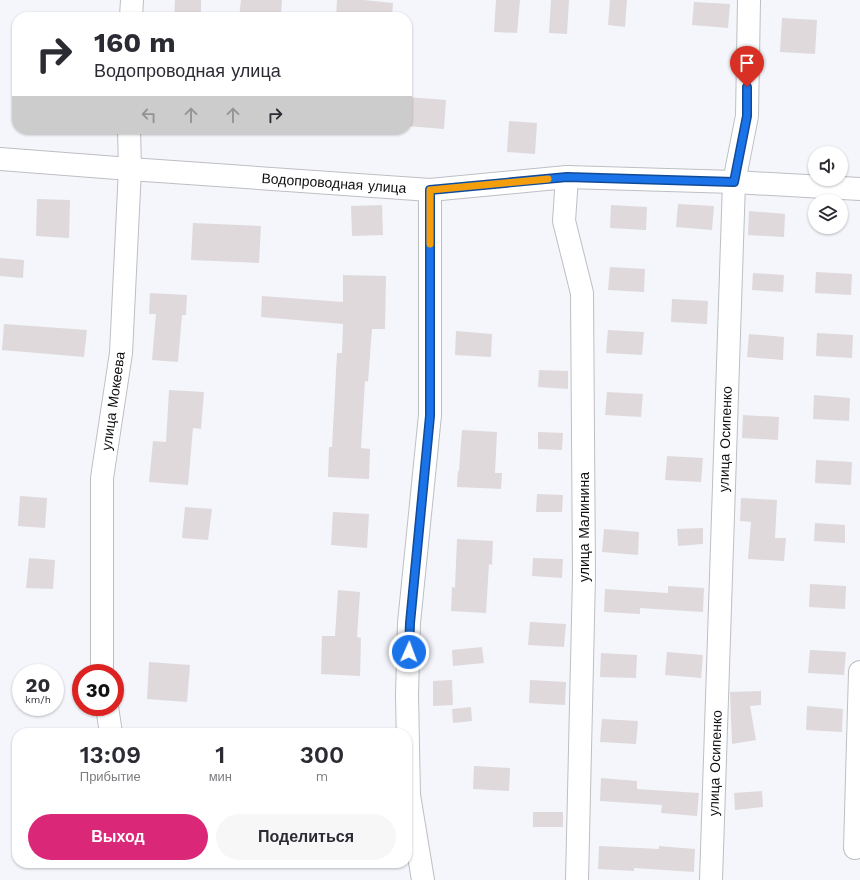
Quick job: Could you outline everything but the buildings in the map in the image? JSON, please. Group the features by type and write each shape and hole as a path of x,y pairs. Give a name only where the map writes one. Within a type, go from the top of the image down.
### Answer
{"street":[{"path":"131,12 132,0"},
{"name":"улица Осипенко","path":"711,880 734,182 747,116 749,0"},
{"name":"улица Мокеева","path":"102,664 102,478 121,353 130,169 130,134"},
{"name":"Водопроводная улица","path":"0,158 130,169 430,190 567,177 734,182 860,189"},
{"name":"улица Малинина","path":"567,177 564,221 582,293 584,576 577,880"},
{"path":"408,728 407,695 410,623 430,416 430,190"},
{"path":"855,848 860,672"},
{"path":"108,716 110,728"},
{"path":"412,813 423,880"}],"slow traffic":[{"path":"430,244 430,190 548,179"}],"route":[{"path":"409,652 410,623 430,416 430,190 567,177 734,182 747,116 747,87"}]}
